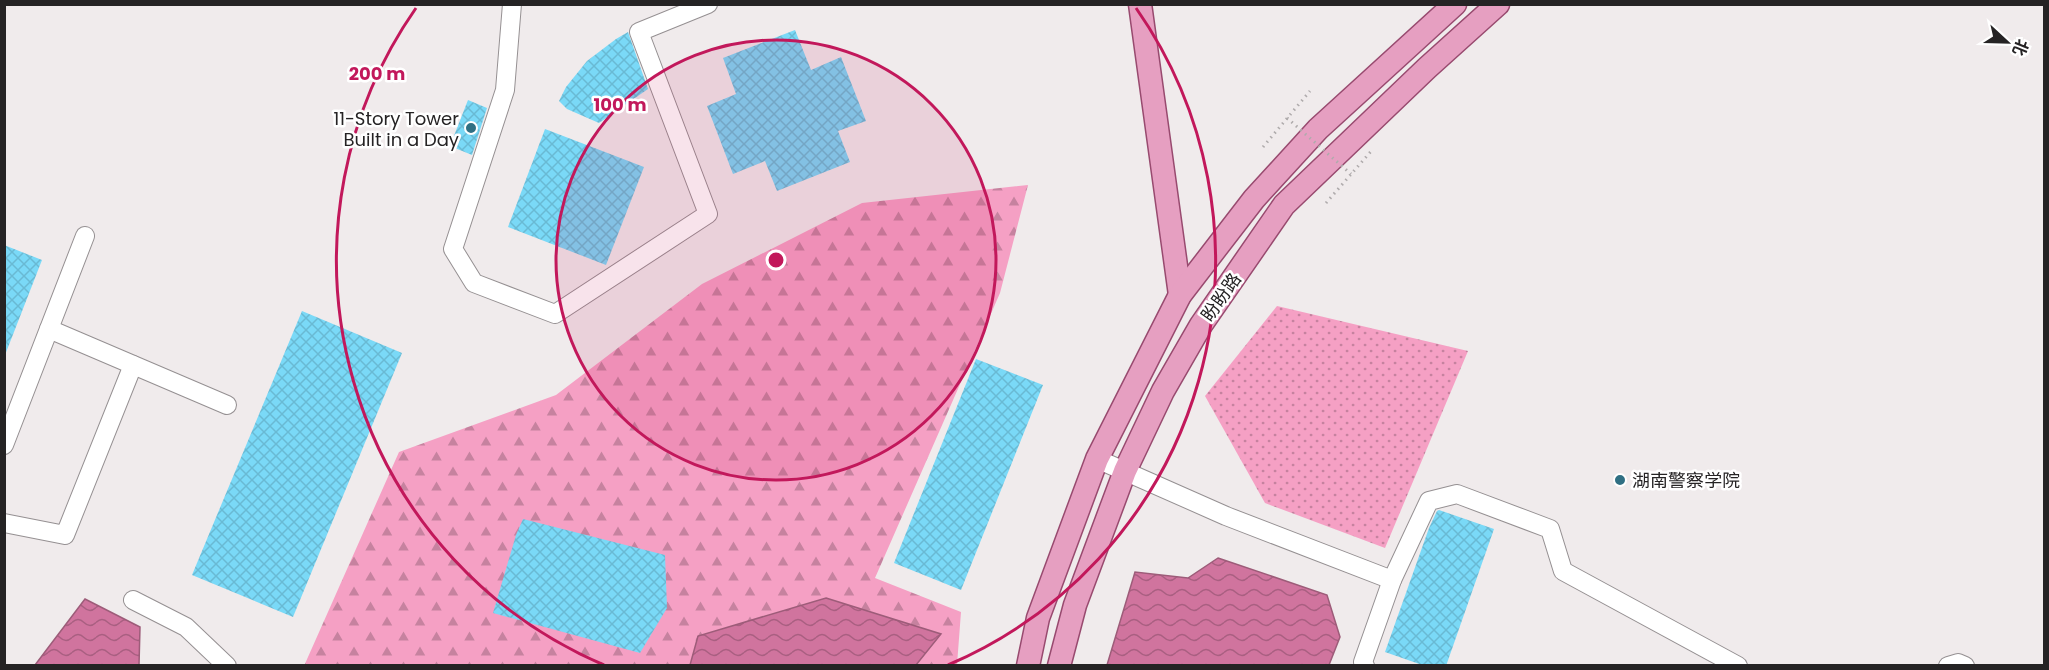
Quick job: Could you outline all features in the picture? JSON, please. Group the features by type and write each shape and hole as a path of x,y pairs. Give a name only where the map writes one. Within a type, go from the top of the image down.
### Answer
{"main road":[{"path":"1140,4 1180,295"},
{"name":"盼盼路","path":"1028,666 1038,618 1097,459 1180,295 1254,199 1318,129 1455,4"},
{"name":"盼盼路","path":"1059,666 1075,605 1125,471 1163,391 1201,325 1284,205 1427,68 1498,4"}],"lane":[{"path":"512,4 505,90 453,249 474,283 555,314 708,214 639,32 708,4"},
{"path":"4,445 85,236"},
{"path":"49,329 227,405"},
{"path":"4,523 65,535 133,364"},
{"path":"1097,459 1226,516 1392,580"},
{"path":"1365,666 1363,662 1392,580 1428,501 1457,494 1550,529 1563,571 1738,666"},
{"path":"133,600 186,627 226,666"},
{"path":"1948,666 1958,663 1965,666"}],"path":[{"path":"1263,147 1310,91"},
{"path":"1287,118 1352,174"},
{"path":"1326,203 1373,149"}],"green space":[{"path":"1028,185 1000,293 875,578 961,612 957,665 304,666 399,452 556,395 702,284 862,203"},
{"path":"1277,306 1468,351 1385,548 1265,503 1205,396"}],"water":[{"path":"1218,558 1327,595 1340,637 1329,665 1107,665 1135,572 1188,578"},
{"path":"826,598 941,634 916,665 690,665 698,636"},
{"path":"85,599 140,627 139,665 35,665"}],"building":[{"path":"795,30 811,70 841,57 866,121 838,131 850,162 777,191 765,161 733,174 707,106 736,94 723,58"},
{"path":"628,32 648,89 599,123 567,109 559,101 566,87 587,61"},
{"name":"11-Story Tower Built in a Day","path":"468,100 487,108 472,155 450,146"},
{"path":"545,129 644,167 606,265 508,227"},
{"path":"4,245 42,260 5,355 4,355"},
{"path":"302,311 402,353 293,617 192,575"},
{"path":"976,359 1043,385 961,590 894,563"},
{"path":"1439,510 1494,529 1446,666 1425,666 1385,652 1429,528"},
{"path":"523,519 665,555 667,608 640,653 493,613 516,535"}],"place":[{"name":"11-Story Tower Built in a Day","path":"471,128"},
{"name":"湖南警察学院","path":"1620,480"}]}
